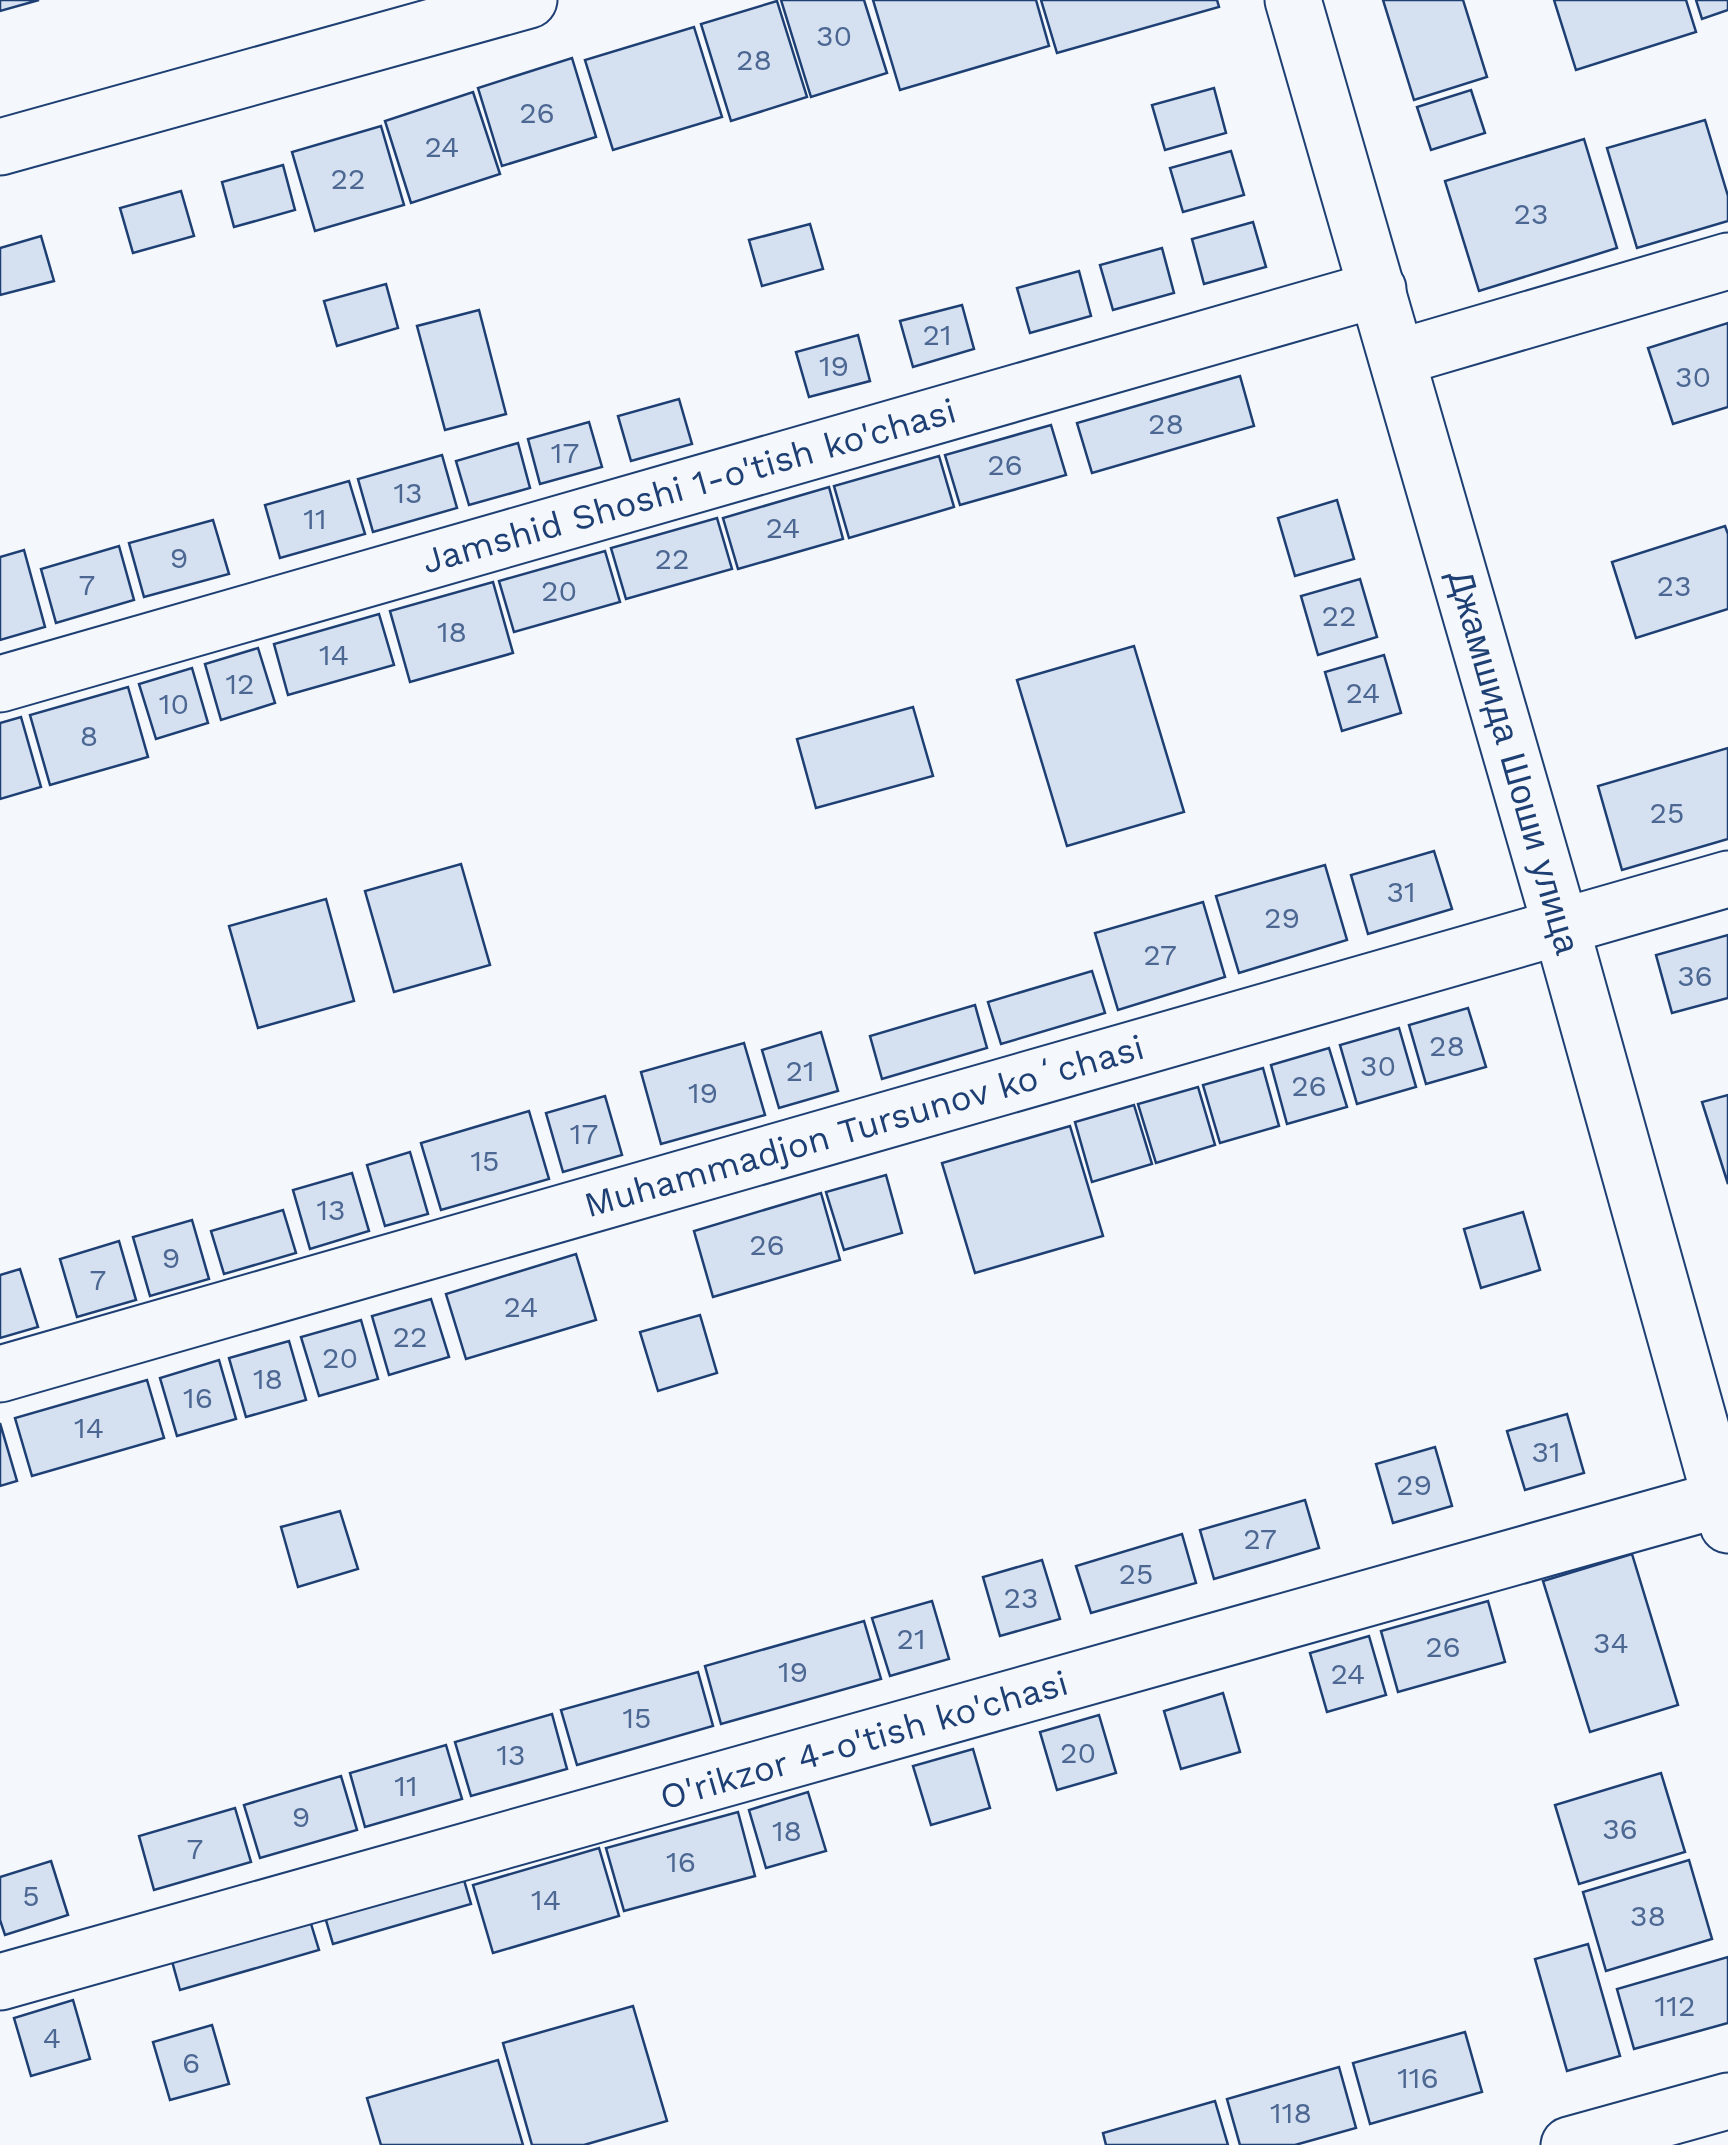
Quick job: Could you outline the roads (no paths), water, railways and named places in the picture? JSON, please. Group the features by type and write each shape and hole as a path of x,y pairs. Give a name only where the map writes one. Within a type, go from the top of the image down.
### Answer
{"street":[{"path":"0,147 529,0"},
{"name":"Джамшида Шоши улица","path":"1294,0 1726,1507"},
{"path":"1398,358 1728,261"},
{"name":"Jamshid Shoshi 1-o'tish ko'chasi","path":"0,684 1378,289"},
{"name":"Muhammadjon Tursunov koʻchasi","path":"0,1374 1728,880"},
{"name":"O'rikzor 4-o'tish ko'chasi","path":"0,1982 1726,1507"},
{"path":"1569,2145 1728,2101"}]}
